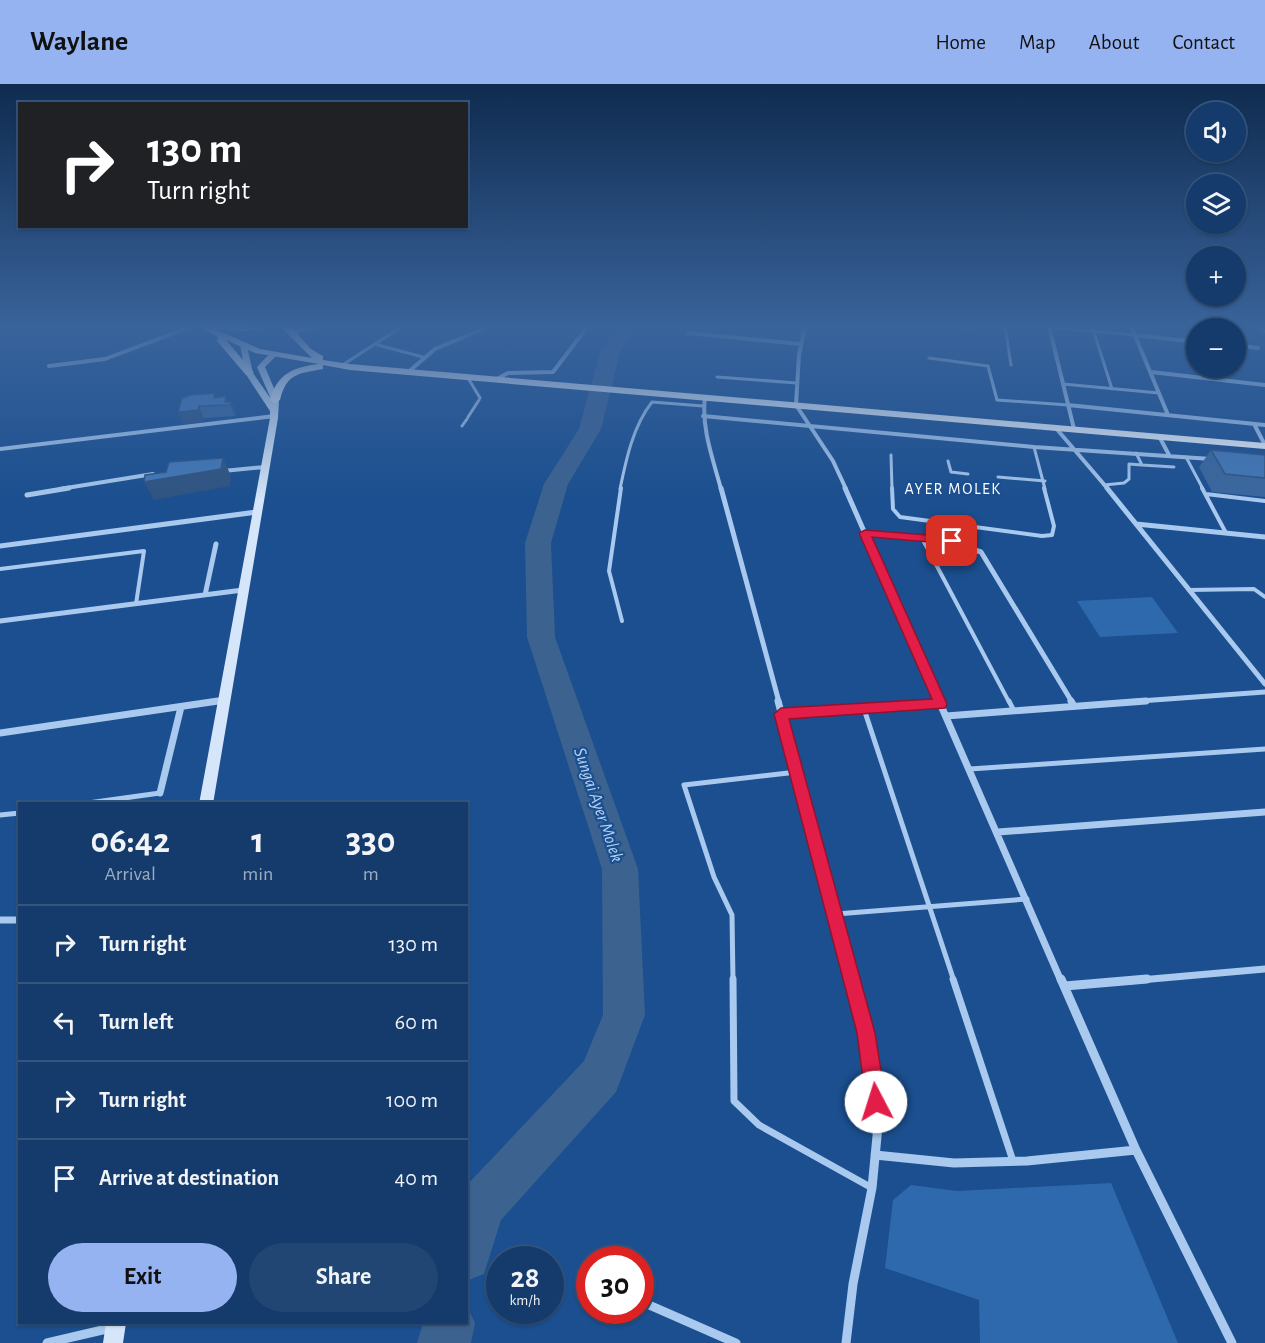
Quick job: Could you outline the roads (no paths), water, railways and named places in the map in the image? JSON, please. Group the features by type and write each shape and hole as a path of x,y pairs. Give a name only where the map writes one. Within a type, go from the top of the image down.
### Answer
{"main road":[{"path":"256,385 274,414"},
{"path":"268,385 275,400"},
{"path":"206,802 279,385"},
{"path":"559,385 616,389 704,401 796,405 1265,445"}],"street":[{"path":"797,385 796,405 833,461 1136,1150 1232,1343"},
{"path":"1063,385 1074,429"},
{"path":"1156,385 1168,415"},
{"path":"704,401 703,416 836,914 866,1033 874,1078 878,1126 872,1188 853,1284 846,1343"},
{"path":"1068,405 1265,425"},
{"path":"0,449 274,414"},
{"path":"703,416 1034,447 1075,448 1220,460"},
{"path":"1254,424 1265,445"},
{"path":"1055,427 1075,448 1265,684"},
{"path":"1159,436 1169,456"},
{"path":"220,472 265,467"},
{"path":"27,495 159,473"},
{"path":"0,546 257,512"},
{"path":"1136,524 1265,537"},
{"path":"865,533 970,544 981,552 1074,706"},
{"path":"205,595 216,544"},
{"path":"0,621 243,590"},
{"path":"946,716 1265,692"},
{"path":"0,733 224,700"},
{"path":"160,793 181,707"},
{"path":"998,832 1265,812"},
{"path":"0,920 18,920"},
{"path":"1065,986 1265,969"},
{"path":"875,1155 954,1163 1013,1161 1136,1150"},
{"path":"654,1307 736,1343"},
{"path":"47,1343 115,1331"}],"lane":[{"path":"462,426 480,399 472,385"},
{"path":"992,385 996,400 1068,405"},
{"path":"1072,385 1160,393"},
{"path":"622,621 609,572 612,521 636,429 647,405 658,402 704,401"},
{"path":"891,455 893,509 900,517 1042,536 1052,535 1054,526 1045,482 1034,447"},
{"path":"1136,453 1142,465"},
{"path":"1186,457 1226,533"},
{"path":"948,461 951,472 968,474"},
{"path":"1104,485 1124,483 1129,478 1129,464 1174,467"},
{"path":"998,477 1045,482"},
{"path":"1206,494 1265,501"},
{"path":"922,538 1014,711"},
{"path":"0,570 144,551 136,604"},
{"path":"1189,590 1254,590 1265,597"},
{"path":"781,714 941,704"},
{"path":"864,709 1013,1161"},
{"path":"970,769 1265,749"},
{"path":"797,772 684,785 714,877 732,915 734,1101 759,1125 872,1188"},
{"path":"95,802 160,793"},
{"path":"0,815 18,813"},
{"path":"836,914 1027,899"}],"waterway":[{"name":"Sungai Ayer Molek","path":"468,1249 480,1207 600,1076 624,1015 620,869 541,637 538,543 556,484 590,429 601,385"},
{"name":"Sungai Ayer Molek","path":"444,1343 449,1324"}],"district":[{"name":"AYER MOLEK","path":"953,489"}]}
